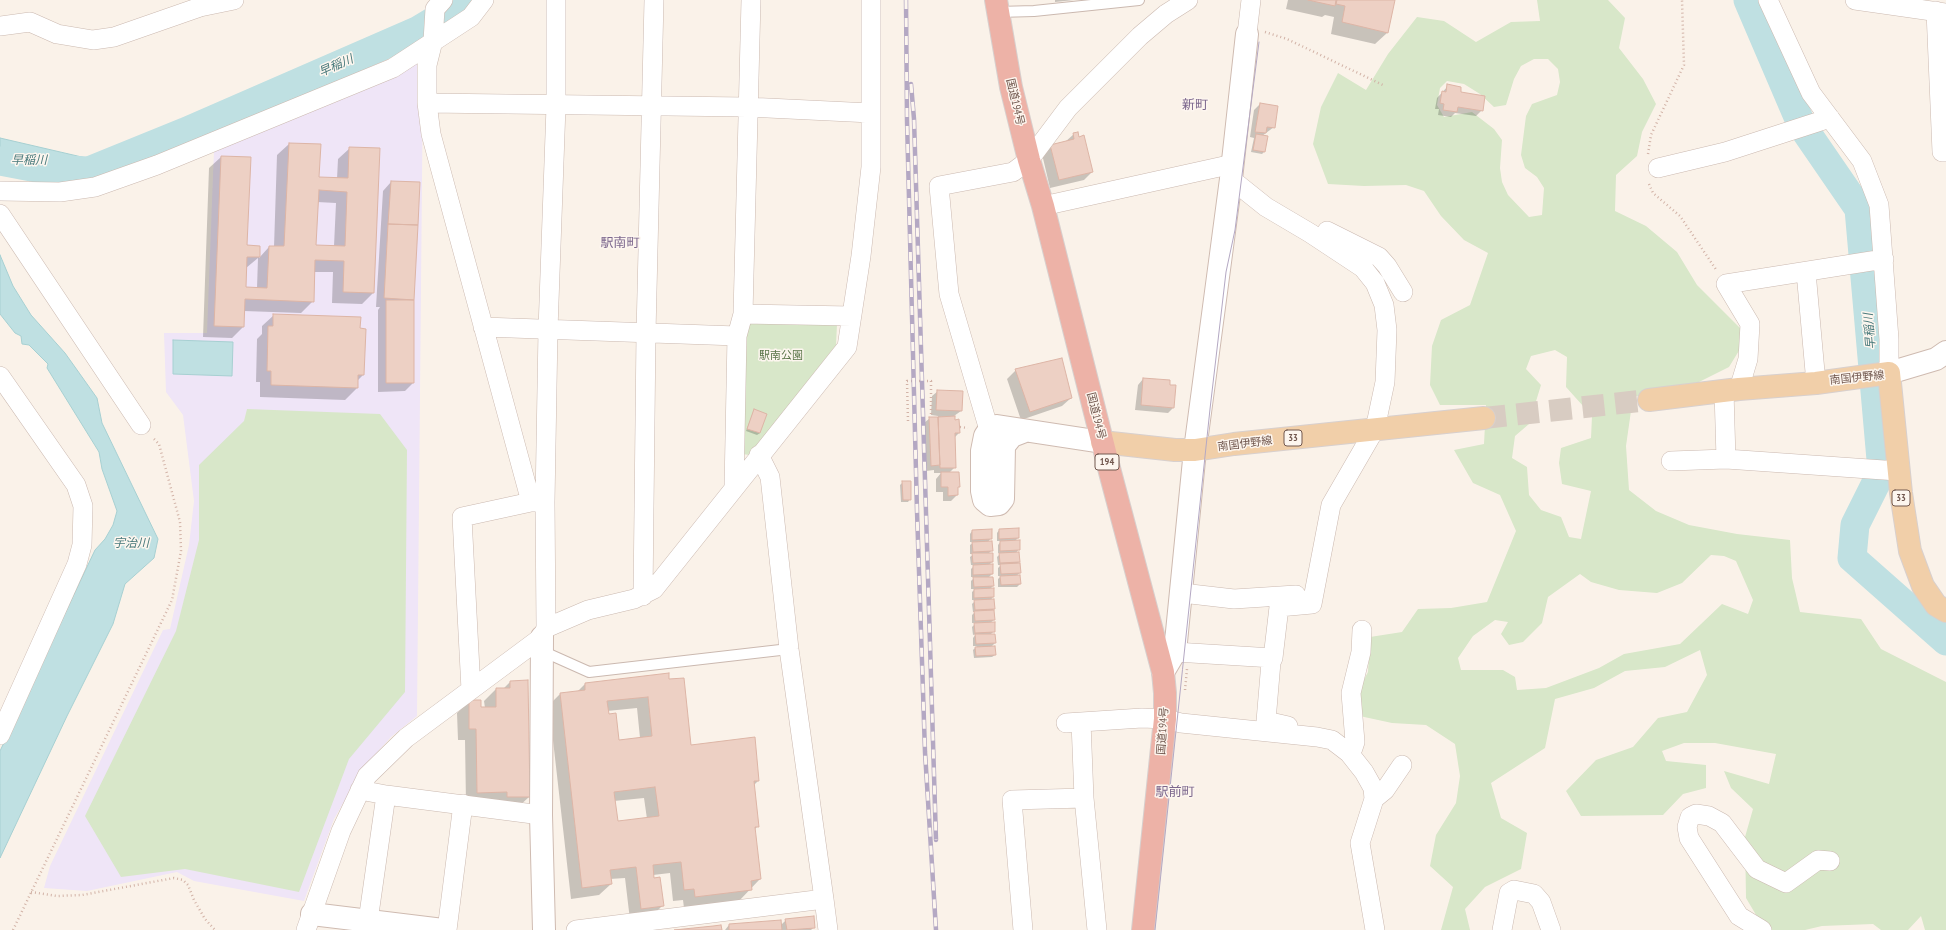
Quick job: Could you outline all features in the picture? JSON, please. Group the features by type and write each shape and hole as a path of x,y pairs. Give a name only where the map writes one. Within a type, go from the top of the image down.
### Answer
{"highway":[{"name":"国道194号","path":"997,6 1011,87 1029,160 1043,206 1102,442 1162,672 1165,693 1165,720 1143,930"}],"main road":[{"name":"南国伊野線","path":"1649,400 1731,390 1816,383 1880,374 1898,471 1910,551 1923,586 1936,605 1946,611"},
{"name":"南国伊野線","path":"1102,442 1175,450 1195,450 1234,444 1484,418"}],"street":[{"path":"0,26 30,22 57,34 93,40 114,37 200,7 234,0"},
{"path":"443,0 435,9 433,40 427,65 427,103 431,134 483,327 538,502"},
{"path":"0,191 60,192 95,187 157,165 393,68 433,40 471,17 484,0"},
{"path":"544,930 541,815 544,639 538,502 548,330 556,106 556,0"},
{"path":"643,596 646,333 654,0"},
{"path":"734,488 737,336 743,314 747,107 751,0"},
{"path":"443,930 395,927 368,921 309,922 341,831 367,776 406,738 471,690 588,610 643,596 654,589 847,348 861,256 871,167 871,0"},
{"path":"1025,431 1012,436 1004,446 1003,499 999,504 990,505 984,500 982,491 982,451 985,436 979,429 949,294 939,186 1014,172 1029,160 1074,102 1140,36 1166,14 1188,0"},
{"path":"1162,672 1182,652 1182,593 1195,450 1232,171 1251,0"},
{"path":"1768,0 1811,93 1862,161 1879,205 1889,339 1880,374 1936,359 1946,352"},
{"path":"1855,0 1941,12 1942,152 1946,152"},
{"path":"427,103 556,106 747,107 871,113"},
{"path":"1658,168 1726,152 1830,118"},
{"path":"1043,206 1232,171"},
{"path":"1232,171 1266,207 1342,253 1363,268 1375,282 1384,305 1387,330 1385,382 1375,429 1332,505 1312,604 1279,607 1273,658 1271,662 1266,721 1304,729 1317,737"},
{"path":"1266,207 1298,216 1379,257 1387,266 1403,292"},
{"path":"0,214 140,425"},
{"path":"1726,459 1731,390 1748,359 1750,324 1726,284 1884,259"},
{"path":"1806,272 1816,383"},
{"path":"743,314 851,316"},
{"path":"483,327 737,336"},
{"path":"0,376 76,485 83,506 82,545 77,564 0,735"},
{"path":"979,429 997,426 1102,442"},
{"path":"760,455 770,477 789,649 828,930"},
{"path":"1671,461 1726,459 1898,471"},
{"path":"471,690 462,518 538,502"},
{"path":"1182,593 1234,599 1252,599 1283,595 1313,598"},
{"path":"1349,753 1353,748 1354,742 1351,693 1361,652 1362,630"},
{"path":"1182,652 1273,658"},
{"path":"1098,930 1084,798 1074,723 1142,718 1317,737 1332,740 1349,753 1367,777 1373,788 1374,799 1360,842 1374,930"},
{"path":"1374,799 1385,790 1402,765"},
{"path":"360,790 386,795 541,815"},
{"path":"368,921 386,795"},
{"path":"1024,930 1012,800 1084,798"},
{"path":"447,930 463,804"},
{"path":"1762,930 1739,916 1697,851 1689,838 1687,827 1690,817 1696,814 1710,816 1722,823 1757,869 1786,883 1818,860 1830,861"},
{"path":"1502,930 1509,893 1514,890 1534,894 1541,902 1551,930"},
{"path":"576,930 824,899"}],"lane":[{"path":"997,6 1034,11 1139,0"},
{"path":"544,639 589,672 789,649"}],"path":[{"path":"1287,39 1383,85"},
{"path":"908,421 907,381 931,381 931,414"},
{"path":"13,930 172,600 181,551 180,522 159,444 140,425"},
{"path":"960,427 979,429"},
{"path":"1182,652 1185,692"},
{"path":"31,892 57,896 82,895 174,878 183,880 188,885 194,900 205,919 215,930"}],"shaded area":[{"path":"417,63 423,73 417,716 391,737 364,767 334,819 304,901 194,881 177,872 87,891 44,888 50,866 163,630 170,629 189,545 194,501 183,415 166,392 164,333 207,333 214,150"}],"green space":[{"path":"1537,0 1608,0 1625,18 1619,48 1643,79 1656,104 1642,132 1637,156 1616,175 1615,211 1646,226 1677,252 1697,285 1748,336 1729,367 1699,382 1633,397 1626,446 1629,490 1656,511 1689,525 1737,534 1790,540 1792,578 1800,612 1861,619 1881,649 1946,682 1946,930 1925,930 1921,916 1908,930 1881,930 1873,924 1822,926 1805,930 1765,930 1746,898 1745,837 1753,809 1731,788 1724,771 1769,784 1776,754 1715,743 1684,743 1662,751 1666,761 1706,765 1706,788 1683,794 1663,815 1581,816 1566,791 1596,760 1633,747 1658,718 1687,712 1707,675 1700,650 1665,667 1625,671 1594,688 1555,699 1545,748 1491,783 1501,818 1527,833 1521,869 1485,887 1465,909 1470,930 1441,930 1453,887 1430,866 1436,835 1456,803 1460,776 1455,744 1426,725 1392,723 1355,715 1356,695 1368,672 1370,637 1402,632 1418,609 1451,608 1487,602 1516,531 1500,495 1473,483 1454,450 1484,444 1486,405 1440,405 1430,385 1432,346 1441,320 1470,305 1488,253 1464,240 1441,216 1424,191 1406,185 1364,186 1328,184 1313,144 1321,107 1338,73 1366,90 1388,54 1417,17 1444,21 1476,42 1511,22 1540,21","holes":["1534,59 1548,59 1558,69 1560,82 1557,95 1532,104 1526,116 1521,155 1525,168 1537,177 1544,188 1542,215 1529,217 1508,195 1502,182 1500,168 1502,140 1494,129 1472,112 1444,117 1437,105 1440,88 1447,81 1464,84 1480,94 1494,107 1506,105 1514,79 1521,66","1555,350 1567,357 1566,387 1592,416 1591,438 1561,448 1559,463 1562,484 1591,491 1581,539 1569,537 1561,517 1541,510 1529,495 1527,467 1512,458 1515,436 1529,424 1541,385 1526,369 1531,356","1711,555 1724,556 1736,561 1753,600 1748,614 1722,604 1680,644 1624,654 1599,668 1546,688 1517,690 1515,677 1503,670 1461,670 1458,658 1473,636 1495,620 1508,622 1501,634 1509,645 1523,642 1542,623 1548,597 1580,574 1591,582 1619,590 1657,593 1682,583"]},
{"name":"駅南公園","path":"754,320 837,324 836,345 750,455 741,454 746,325"},
{"path":"247,409 380,414 407,450 405,692 349,759 299,892 185,869 121,877 85,816 176,631 199,540 199,465 244,421"}],"water":[{"name":"早稲川","path":"0,138 99,161 78,182 29,177 0,168"},
{"name":"宇治川","path":"0,255 13,286 31,315 65,353 97,398 102,423 158,539 154,558 125,584 113,624 67,716 0,858 0,751 95,550 105,539 113,525 117,511 102,469 99,452 47,368 48,364 29,345 22,344 21,336 15,333 0,314"},
{"path":"173,340 233,342 232,376 173,374"}],"building":[{"path":"1308,0 1336,0 1335,6"},
{"path":"1337,0 1395,0 1388,33 1342,22 1345,6 1336,4"},
{"path":"1447,84 1461,87 1461,92 1485,96 1483,111 1458,107 1457,112 1443,110 1444,104 1440,103 1442,91 1446,92"},
{"path":"1260,103 1278,106 1275,128 1267,127 1266,133 1255,132"},
{"path":"1078,132 1079,137 1084,135 1093,172 1059,180 1050,145 1074,139 1073,133"},
{"path":"1256,134 1268,136 1265,152 1253,150"},
{"path":"289,143 321,144 319,177 348,178 349,147 380,148 374,293 343,292 344,261 315,260 314,302 245,299 244,327 214,326 221,156 251,157 247,245 260,246 260,257 247,257 246,287 267,288 269,246 284,246","holes":["319,190 347,192 345,246 316,245"]},
{"path":"391,181 420,182 418,225 388,224"},
{"path":"388,224 418,225 414,300 384,298"},
{"path":"386,300 414,300 414,383 386,383"},
{"path":"273,314 361,317 360,328 366,329 364,375 358,375 358,388 271,385 271,371 267,371 268,326 273,326"},
{"path":"1062,358 1072,398 1030,412 1015,369"},
{"path":"1143,378 1170,380 1170,385 1176,385 1174,408 1141,405"},
{"path":"937,390 963,391 962,411 936,410"},
{"path":"754,409 767,414 760,433 747,429"},
{"path":"955,416 955,420 959,419 960,433 955,433 956,468 940,468 938,417"},
{"path":"929,417 938,417 940,465 931,466"},
{"path":"941,472 959,472 960,487 958,487 958,495 948,496 948,487 941,487"},
{"path":"902,481 911,481 911,500 903,500"},
{"path":"1019,528 1019,538 999,539 999,529"},
{"path":"992,529 992,539 972,540 972,530"},
{"path":"1020,540 1020,550 1000,551 1000,541"},
{"path":"992,541 993,551 973,552 972,542"},
{"path":"1019,552 1020,562 1000,563 999,553"},
{"path":"972,553 993,553 993,562 973,563"},
{"path":"1020,563 1021,573 1001,574 1000,564"},
{"path":"993,564 993,574 973,575 973,565"},
{"path":"1020,575 1021,584 1001,585 1000,576"},
{"path":"973,577 993,577 994,586 974,587"},
{"path":"994,588 994,597 974,598 974,589"},
{"path":"994,599 995,609 975,610 974,600"},
{"path":"994,610 995,620 975,621 974,611"},
{"path":"995,622 995,632 975,633 974,623"},
{"path":"975,634 995,634 996,643 976,644"},
{"path":"995,646 996,655 976,656 975,647"},
{"path":"669,673 669,679 684,678 691,745 755,737 759,781 754,781 759,827 755,827 761,879 751,881 752,890 695,897 694,889 684,890 681,862 653,865 654,878 660,877 664,906 641,909 636,867 610,870 612,884 582,888 560,693 585,690 585,683","holes":["648,697 652,736 619,740 616,713 609,714 607,701","655,787 659,816 618,821 614,792"]},
{"path":"528,680 530,797 507,797 507,792 477,793 476,729 469,729 469,700 481,700 481,707 496,707 496,688 510,688 510,681"},
{"path":"814,916 815,928 787,930 785,919"},
{"path":"781,920 782,930 729,930 729,924"},
{"path":"721,925 722,930 674,930 713,926"}],"waterway":[{"name":"早稲川","path":"0,161 42,169 89,171 185,132 419,30 452,10 462,0"},
{"name":"早稲川","path":"1748,0 1802,126 1859,209 1882,471 1855,525 1852,558 1946,641"}],"tunnel":[{"path":"1484,418 1649,400"}],"tram line":[{"path":"1155,930 1210,409 1226,272 1235,230 1259,42"}],"railway":[{"path":"906,0 907,120 917,511 925,752 936,930"},
{"path":"911,84 914,119 936,840"}],"district":[{"name":"新町","path":"1195,105"},
{"name":"駅南町","path":"620,243"},
{"name":"駅前町","path":"1175,792"}]}
